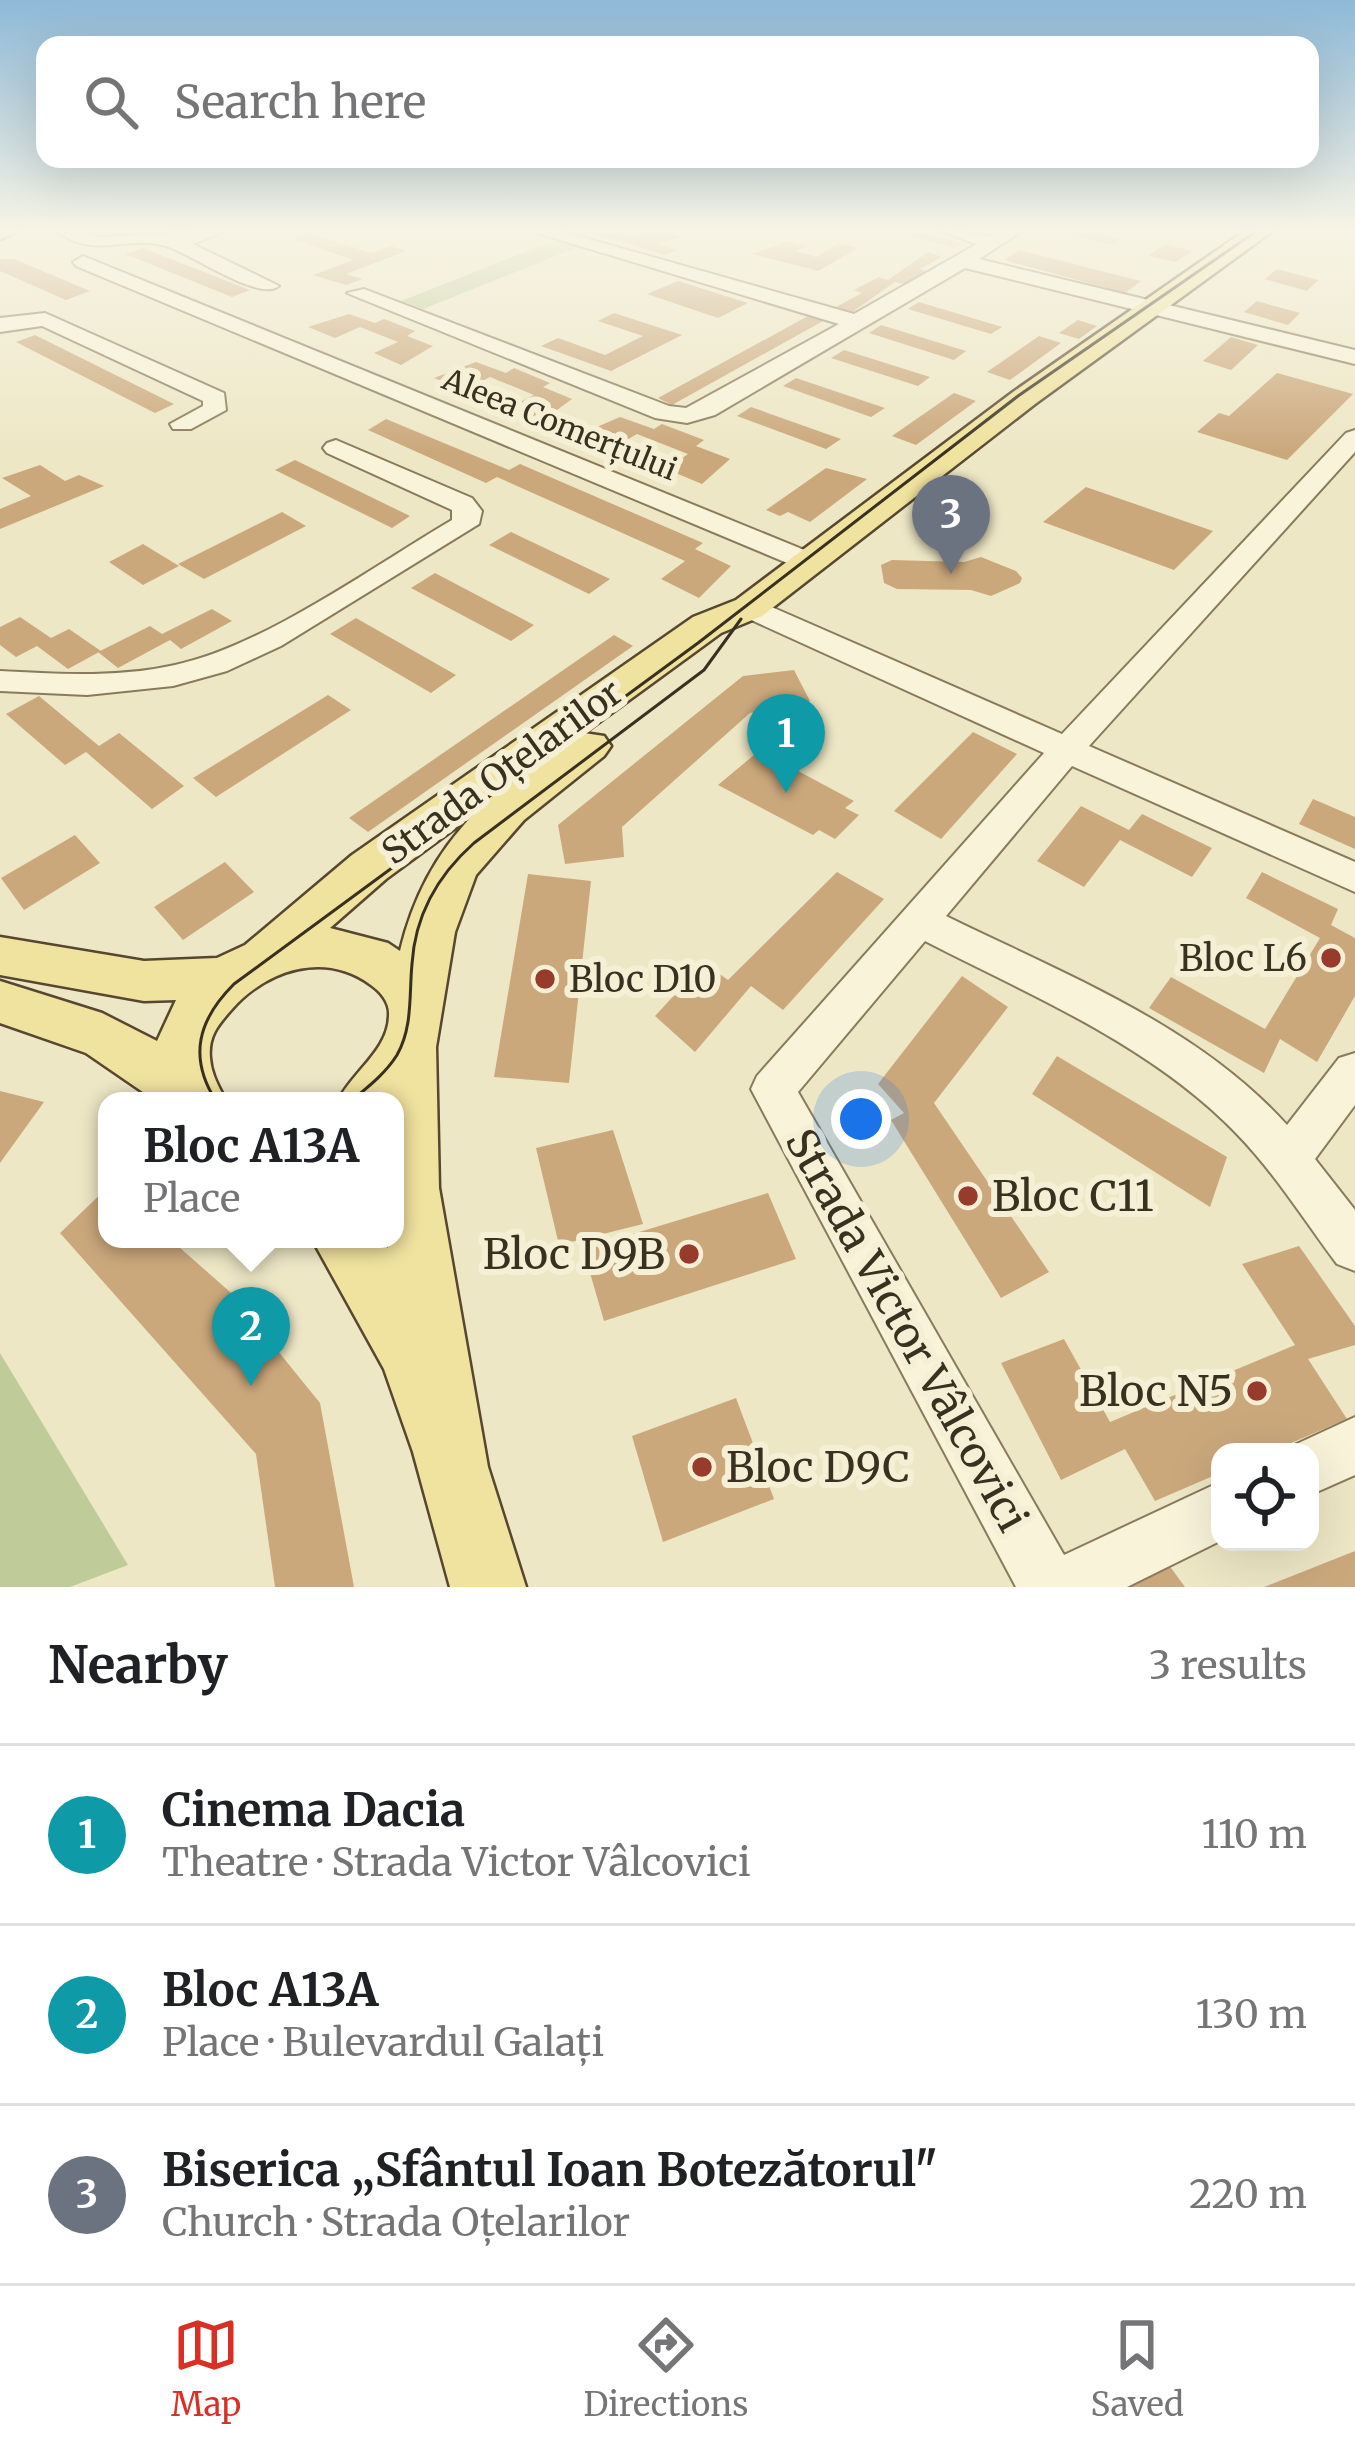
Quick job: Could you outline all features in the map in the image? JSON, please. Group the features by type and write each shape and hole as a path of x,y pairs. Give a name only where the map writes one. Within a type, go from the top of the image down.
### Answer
{"main road":[{"name":"Strada Oțelarilor","path":"192,1092 181,1054 187,1027 203,1001 246,966 369,867 706,625 749,608 1024,398 1170,304"},
{"name":"Strada Oțelarilor","path":"454,1465 409,1188 413,1028 436,910 446,885 475,842 540,784 736,635 749,608"},
{"path":"0,956 144,980 246,966 310,946 348,947 380,958 404,978 413,1028 391,1080 377,1092"},
{"path":"0,1002 98,1031 144,1057 186,1092"},
{"path":"350,1248 388,1306 454,1465 488,1587"}],"street":[{"name":"Aleea Comerțului","path":"184,304 812,563"},
{"path":"385,304 664,413 687,416 706,410 888,304"},
{"path":"794,304 857,322"},
{"path":"1139,304 1355,357"},
{"path":"0,325 45,319 216,398 214,410 182,424"},
{"name":"Strada Victor Vâlcovici","path":"1049,1587 773,1088 1066,749 1355,438"},
{"path":"0,681 87,685 173,676 216,664 270,639 465,524 468,511 462,504 336,448"},
{"path":"749,608 1355,878"},
{"path":"919,920 1099,1012 1203,1078 1250,1116 1355,1248"},
{"path":"1288,1159 1355,1071"},
{"path":"1319,1463 1355,1445"},
{"path":"1064,1587 1211,1515"}],"green space":[{"path":"0,1353 128,1565 70,1587 0,1587"}],"building":[{"path":"677,304 746,304 718,318"},
{"path":"841,304 864,304 851,313 836,307"},
{"path":"926,304 1002,327 991,334 908,309"},
{"path":"1253,304 1268,304 1300,313 1288,325 1244,312"},
{"path":"614,313 682,335 611,371 541,346 558,338 605,355 643,336 598,321"},
{"path":"349,314 375,323 384,319 415,331 407,336 433,346 401,365 374,353 398,342 360,327 335,338 308,327"},
{"path":"808,316 823,321 672,405 658,398"},
{"path":"1078,320 1097,326 1079,339 1059,333"},
{"path":"881,325 966,351 954,360 869,333"},
{"path":"35,335 174,404 155,413 16,342"},
{"path":"1039,336 1061,343 1010,380 987,372"},
{"path":"1231,337 1258,345 1231,370 1203,361"},
{"path":"844,350 930,377 918,386 831,358"},
{"path":"476,362 506,373 514,368 550,383 543,387 572,399 542,421 510,407 534,395 490,377 465,390 434,378"},
{"path":"1277,373 1353,394 1287,460 1197,432 1219,413 1229,416"},
{"path":"796,378 885,408 871,417 783,386"},
{"path":"954,393 976,401 916,445 892,436"},
{"path":"751,407 841,439 826,449 737,416"},
{"path":"620,417 654,429 662,424 704,440 696,446 730,459 702,484 666,469 688,454 637,434 613,448 578,435"},
{"path":"386,419 509,470 520,464 703,543 695,549 731,566 699,598 661,579 685,561 497,477 486,483 368,430"},
{"path":"295,460 410,516 392,528 275,470"},
{"path":"40,465 65,481 79,475 104,486 0,529 0,509 31,496 2,478"},
{"path":"826,468 867,479 810,522 788,512 780,516 766,510"},
{"path":"1086,487 1213,531 1174,570 1043,522"},
{"path":"282,512 306,526 204,579 178,564"},
{"path":"511,532 610,579 589,594 489,545"},
{"path":"143,544 179,566 143,585 109,562"},
{"path":"981,557 1016,571 1020,583 991,596 971,590 897,589 884,583 881,565 892,560 964,562"},
{"path":"435,573 534,625 511,641 411,588"},
{"path":"212,609 232,621 181,649 170,640 118,668 98,652 150,626 162,634"},
{"path":"20,617 51,638 69,629 101,651 68,669 37,646 16,657 0,645 0,627"},
{"path":"356,618 456,675 431,693 330,634"},
{"path":"614,635 633,646 368,832 349,818"},
{"path":"794,670 810,701 750,713 622,827 624,857 565,864 558,825 743,676"},
{"path":"328,695 351,710 216,797 193,778"},
{"path":"39,696 99,746 119,733 184,786 152,809 86,752 65,765 6,714"},
{"path":"973,732 1017,754 941,839 894,811"},
{"path":"766,745 780,753 774,758 854,801 845,808 859,815 835,839 819,830 813,835 718,785"},
{"path":"1313,799 1355,817 1355,849 1299,824"},
{"path":"1081,806 1129,830 1142,814 1212,848 1192,877 1120,840 1084,887 1037,861"},
{"path":"75,835 100,863 24,910 1,878"},
{"path":"225,862 254,892 183,940 154,907"},
{"path":"837,872 884,899 783,1010 751,986 695,1052 655,1016 704,963 728,980"},
{"name":"Bloc L6","path":"1262,872 1338,909 1331,925 1355,938 1355,996 1317,1062 1280,1039 1264,1073 1149,1008 1171,977 1265,1029 1320,938 1246,898"},
{"name":"Bloc D10","path":"528,874 591,881 569,1083 494,1077"},
{"name":"Bloc C11","path":"962,976 1008,1007 934,1103 1049,1272 1001,1298 891,1120 904,1113 878,1084"},
{"path":"1057,1056 1227,1157 1210,1207 1032,1094"},
{"path":"0,1091 44,1102 0,1163"},
{"path":"613,1130 643,1224 559,1245 536,1148"},
{"name":"Bloc D9B","path":"768,1193 796,1259 604,1321 583,1249"},
{"path":"98,1197 98,1248 180,1248 230,1292 320,1403 354,1587 275,1587 256,1454 60,1233"},
{"name":"Bloc N5","path":"1299,1246 1355,1326 1355,1345 1308,1359 1347,1419 1291,1443 1211,1443 1211,1477 1155,1501 1125,1449 1061,1480 1001,1363 1064,1339 1110,1422 1295,1345 1242,1264"},
{"name":"Bloc D9C","path":"736,1398 774,1499 663,1542 632,1436"},
{"path":"1355,1551 1355,1587 1264,1587"},
{"path":"1163,1557 1185,1587 1132,1587 1128,1583"}],"tram line":[{"path":"211,1092 202,1069 201,1040 212,1011 234,984 698,643 1018,396 1151,304"},
{"path":"362,1092 387,1068 402,1044 418,929 450,869 474,843 704,670 741,619"}],"place":[{"name":"Biserica „Sfântul Ioan Botezătorul\"","path":"951,574"},
{"name":"Cinema Dacia","path":"786,793"},
{"name":"Bloc L6","path":"1331,958"},
{"name":"Bloc D10","path":"545,979"},
{"name":"Bloc C11","path":"968,1196"},
{"name":"Bloc D9B","path":"689,1254"},
{"name":"Bloc A13A","path":"251,1386"},
{"name":"Bloc N5","path":"1257,1391"},
{"name":"Bloc D9C","path":"702,1467"}]}
